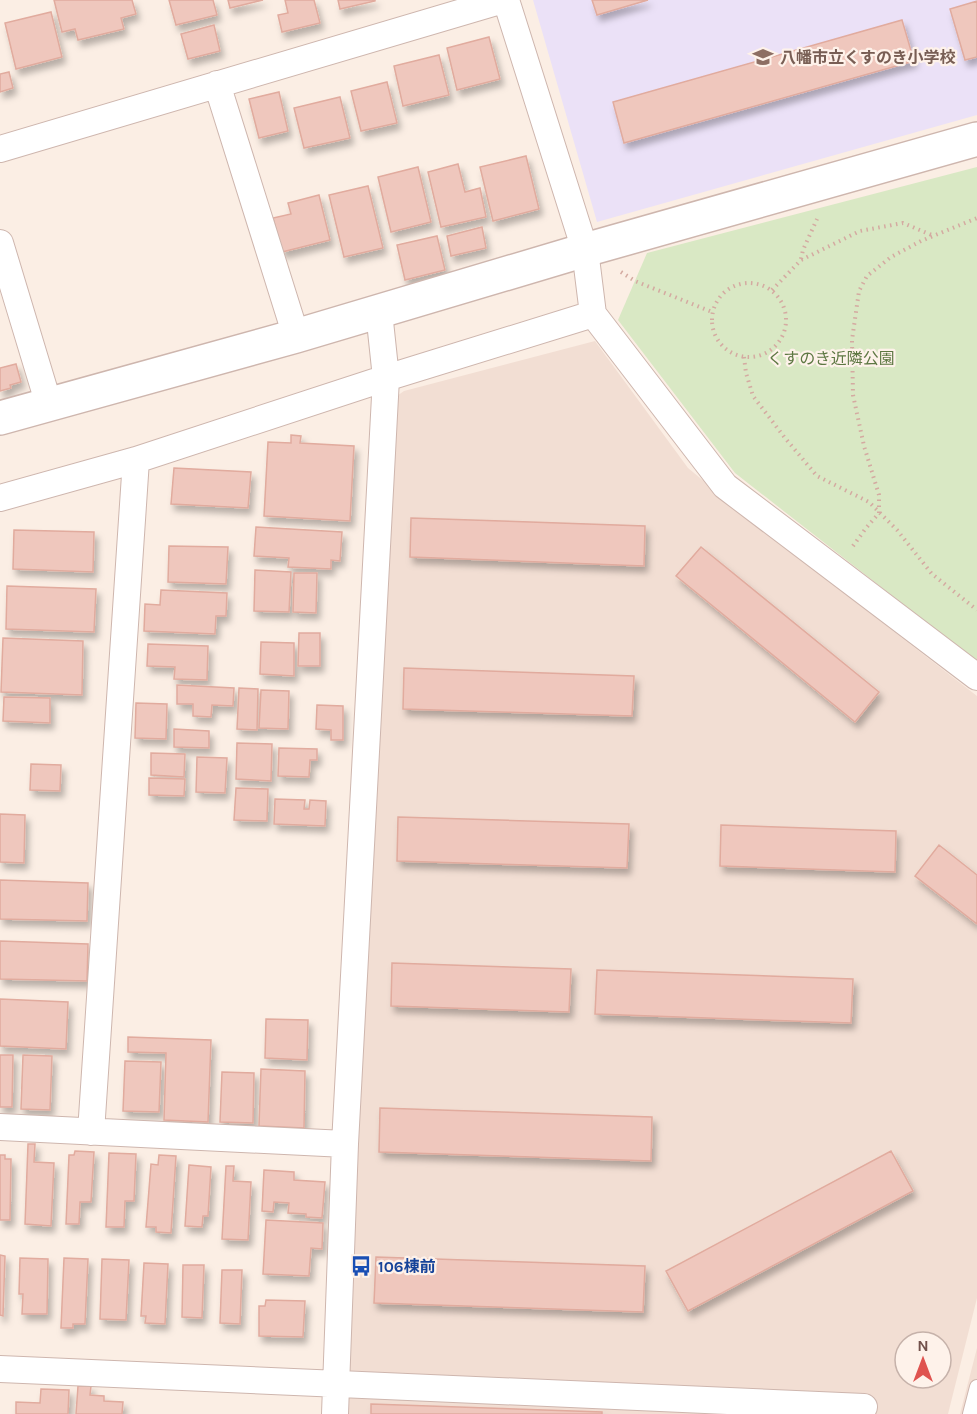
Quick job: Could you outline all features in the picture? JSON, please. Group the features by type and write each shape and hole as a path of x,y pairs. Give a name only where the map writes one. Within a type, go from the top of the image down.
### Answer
{"street":[{"path":"0,149 504,0 585,250 593,314 725,486 977,677"},
{"path":"217,84 296,336"},
{"path":"0,418 296,336 585,250 977,139"},
{"path":"0,243 49,405"},
{"path":"334,1414 345,1144 386,378 379,312"},
{"path":"0,498 136,460 386,378 593,314"},
{"path":"91,1132 136,460"},
{"path":"0,1127 345,1144"},
{"path":"0,1369 864,1407"}],"lane":[{"path":"970,1414 977,1388"}],"path":[{"path":"801,260 803,250 820,212"},
{"path":"849,552 879,513 879,495 864,446 853,395 852,340 859,291 867,276 891,257 921,241 977,218"},
{"path":"772,290 801,260 860,231 903,223 934,236"},
{"path":"585,250 634,281 712,312"},
{"path":"748,283 772,290 780,299 785,310 784,334 777,345 756,357 744,357 722,346 715,336 712,312 717,300 725,291 736,285 748,283"},
{"path":"744,357 753,396 817,476 869,502 897,530 932,574 977,610"}],"shaded area":[{"name":"八幡市立くすのき小学校","path":"533,0 977,0 977,115 597,222"},
{"path":"595,341 688,468 764,531 977,696 977,1298 948,1414 347,1414 351,1240 394,398 404,391"},
{"path":"977,1348 977,1414 960,1414 976,1352"}],"green space":[{"name":"くすのき近隣公園","path":"977,167 977,662 735,473 618,320 647,253"}],"building":[{"path":"54,0 132,0 136,14 121,18 124,29 78,40 75,29 62,32"},
{"path":"169,0 213,0 217,15 176,25"},
{"path":"228,0 263,0 230,8"},
{"path":"285,0 314,0 320,23 282,32 278,15 288,13"},
{"path":"338,0 375,0 375,1 340,9"},
{"path":"592,0 648,0 597,15"},
{"path":"977,1 977,57 965,60 950,9"},
{"path":"51,12 62,57 16,69 5,23"},
{"path":"902,20 914,61 624,143 613,102"},
{"path":"214,25 220,51 188,59 181,34"},
{"path":"489,37 500,79 457,90 447,48"},
{"path":"439,55 449,95 403,106 394,66"},
{"path":"9,72 13,88 0,92 0,74"},
{"path":"387,82 397,123 361,131 351,91"},
{"path":"279,92 288,131 259,138 249,99"},
{"path":"340,97 350,138 304,148 294,108"},
{"path":"526,156 539,209 493,221 480,167"},
{"path":"458,164 465,192 480,188 486,217 441,227 428,172"},
{"path":"418,167 431,222 391,232 378,177"},
{"path":"368,186 383,248 344,257 329,195"},
{"path":"319,195 330,240 282,252 273,218 291,214 288,203"},
{"path":"482,227 486,248 451,256 447,236"},
{"path":"437,236 445,270 405,280 397,245"},
{"path":"16,364 21,382 0,391 0,368"},
{"path":"291,435 301,436 300,443 354,446 350,521 264,516 268,442 291,443"},
{"path":"174,468 251,472 248,508 171,504"},
{"path":"411,518 645,526 644,566 410,557"},
{"path":"256,527 342,532 340,561 331,560 331,569 288,567 289,558 254,556"},
{"path":"14,530 94,532 93,572 13,569"},
{"path":"169,546 228,547 226,584 168,582"},
{"path":"701,547 879,692 855,722 676,576"},
{"path":"255,570 291,572 289,612 254,611"},
{"path":"294,573 317,573 316,613 293,612"},
{"path":"7,586 96,589 94,632 6,629"},
{"path":"161,590 227,593 226,616 216,616 215,634 144,631 145,604 160,605"},
{"path":"299,633 320,633 320,666 298,666"},
{"path":"3,638 83,641 82,695 1,692"},
{"path":"261,642 294,643 294,676 260,674"},
{"path":"148,644 208,646 207,680 174,679 175,667 147,666"},
{"path":"404,668 634,676 632,716 403,709"},
{"path":"177,685 234,688 233,706 212,705 211,717 193,716 193,704 177,704"},
{"path":"239,688 258,689 257,730 237,729"},
{"path":"261,690 289,691 288,729 259,728"},
{"path":"4,697 50,698 50,723 3,721"},
{"path":"136,703 167,704 166,739 135,738"},
{"path":"317,705 343,706 343,740 331,740 331,730 316,729"},
{"path":"174,729 209,731 209,748 174,747"},
{"path":"237,743 272,744 271,781 236,779"},
{"path":"279,748 317,749 317,760 310,760 309,777 278,776"},
{"path":"151,753 185,754 184,777 151,775"},
{"path":"197,757 227,758 225,793 196,792"},
{"path":"31,764 61,765 60,791 30,790"},
{"path":"149,778 185,779 184,796 149,795"},
{"path":"236,788 268,789 267,821 234,820"},
{"path":"275,799 305,800 304,809 309,809 310,800 326,801 325,826 274,824"},
{"path":"0,814 25,815 24,863 0,862"},
{"path":"398,817 629,824 627,868 397,861"},
{"path":"721,825 896,831 895,872 720,866"},
{"path":"939,845 977,875 977,924 915,876"},
{"path":"0,880 88,883 87,921 0,919"},
{"path":"0,941 88,944 87,981 0,979"},
{"path":"392,963 571,969 569,1012 391,1006"},
{"path":"597,970 853,979 851,1023 595,1014"},
{"path":"0,999 68,1002 66,1049 0,1046"},
{"path":"266,1019 308,1020 307,1060 265,1058"},
{"path":"128,1037 211,1040 208,1122 164,1120 166,1053 128,1052"},
{"path":"0,1055 13,1055 12,1107 0,1107"},
{"path":"23,1055 52,1056 50,1110 21,1109"},
{"path":"125,1061 161,1062 159,1112 123,1111"},
{"path":"261,1069 305,1071 304,1128 259,1126"},
{"path":"222,1072 254,1073 253,1123 220,1122"},
{"path":"380,1108 652,1117 651,1161 379,1152"},
{"path":"28,1144 35,1144 34,1162 54,1163 51,1226 25,1224"},
{"path":"75,1151 94,1152 91,1202 80,1202 79,1224 66,1224 69,1155 74,1155"},
{"path":"891,1151 913,1191 688,1311 666,1271"},
{"path":"109,1153 136,1154 134,1201 125,1201 124,1227 106,1227"},
{"path":"0,1155 5,1155 5,1159 11,1159 10,1220 0,1220"},
{"path":"159,1155 176,1156 171,1233 156,1232 156,1227 146,1227 151,1164 158,1165"},
{"path":"189,1165 211,1167 208,1216 203,1216 202,1227 185,1226"},
{"path":"226,1166 234,1166 233,1181 251,1182 248,1240 222,1239"},
{"path":"264,1170 294,1172 294,1180 325,1182 322,1218 288,1213 289,1203 274,1202 273,1212 262,1211"},
{"path":"266,1220 323,1223 322,1249 311,1248 309,1276 263,1274"},
{"path":"0,1255 5,1256 3,1316 0,1315"},
{"path":"376,1257 645,1266 643,1312 374,1303"},
{"path":"20,1258 48,1259 47,1314 22,1314 23,1294 19,1294"},
{"path":"64,1258 88,1259 85,1324 73,1324 73,1328 61,1328"},
{"path":"102,1259 129,1260 126,1320 100,1319"},
{"path":"144,1263 168,1264 165,1324 145,1323 146,1316 141,1316"},
{"path":"183,1265 204,1265 202,1318 182,1317"},
{"path":"222,1270 242,1270 240,1324 220,1323"},
{"path":"266,1300 305,1301 303,1337 259,1336 259,1306 265,1306"},
{"path":"78,1386 91,1386 90,1395 104,1396 104,1401 123,1402 122,1414 76,1414"},
{"path":"41,1389 69,1390 68,1414 16,1414 16,1402 40,1403"},
{"path":"371,1404 602,1412 602,1414 371,1414"}],"place":[{"name":"八幡市立くすのき小学校","path":"763,57"},
{"name":"106棟前","path":"361,1266"}]}
